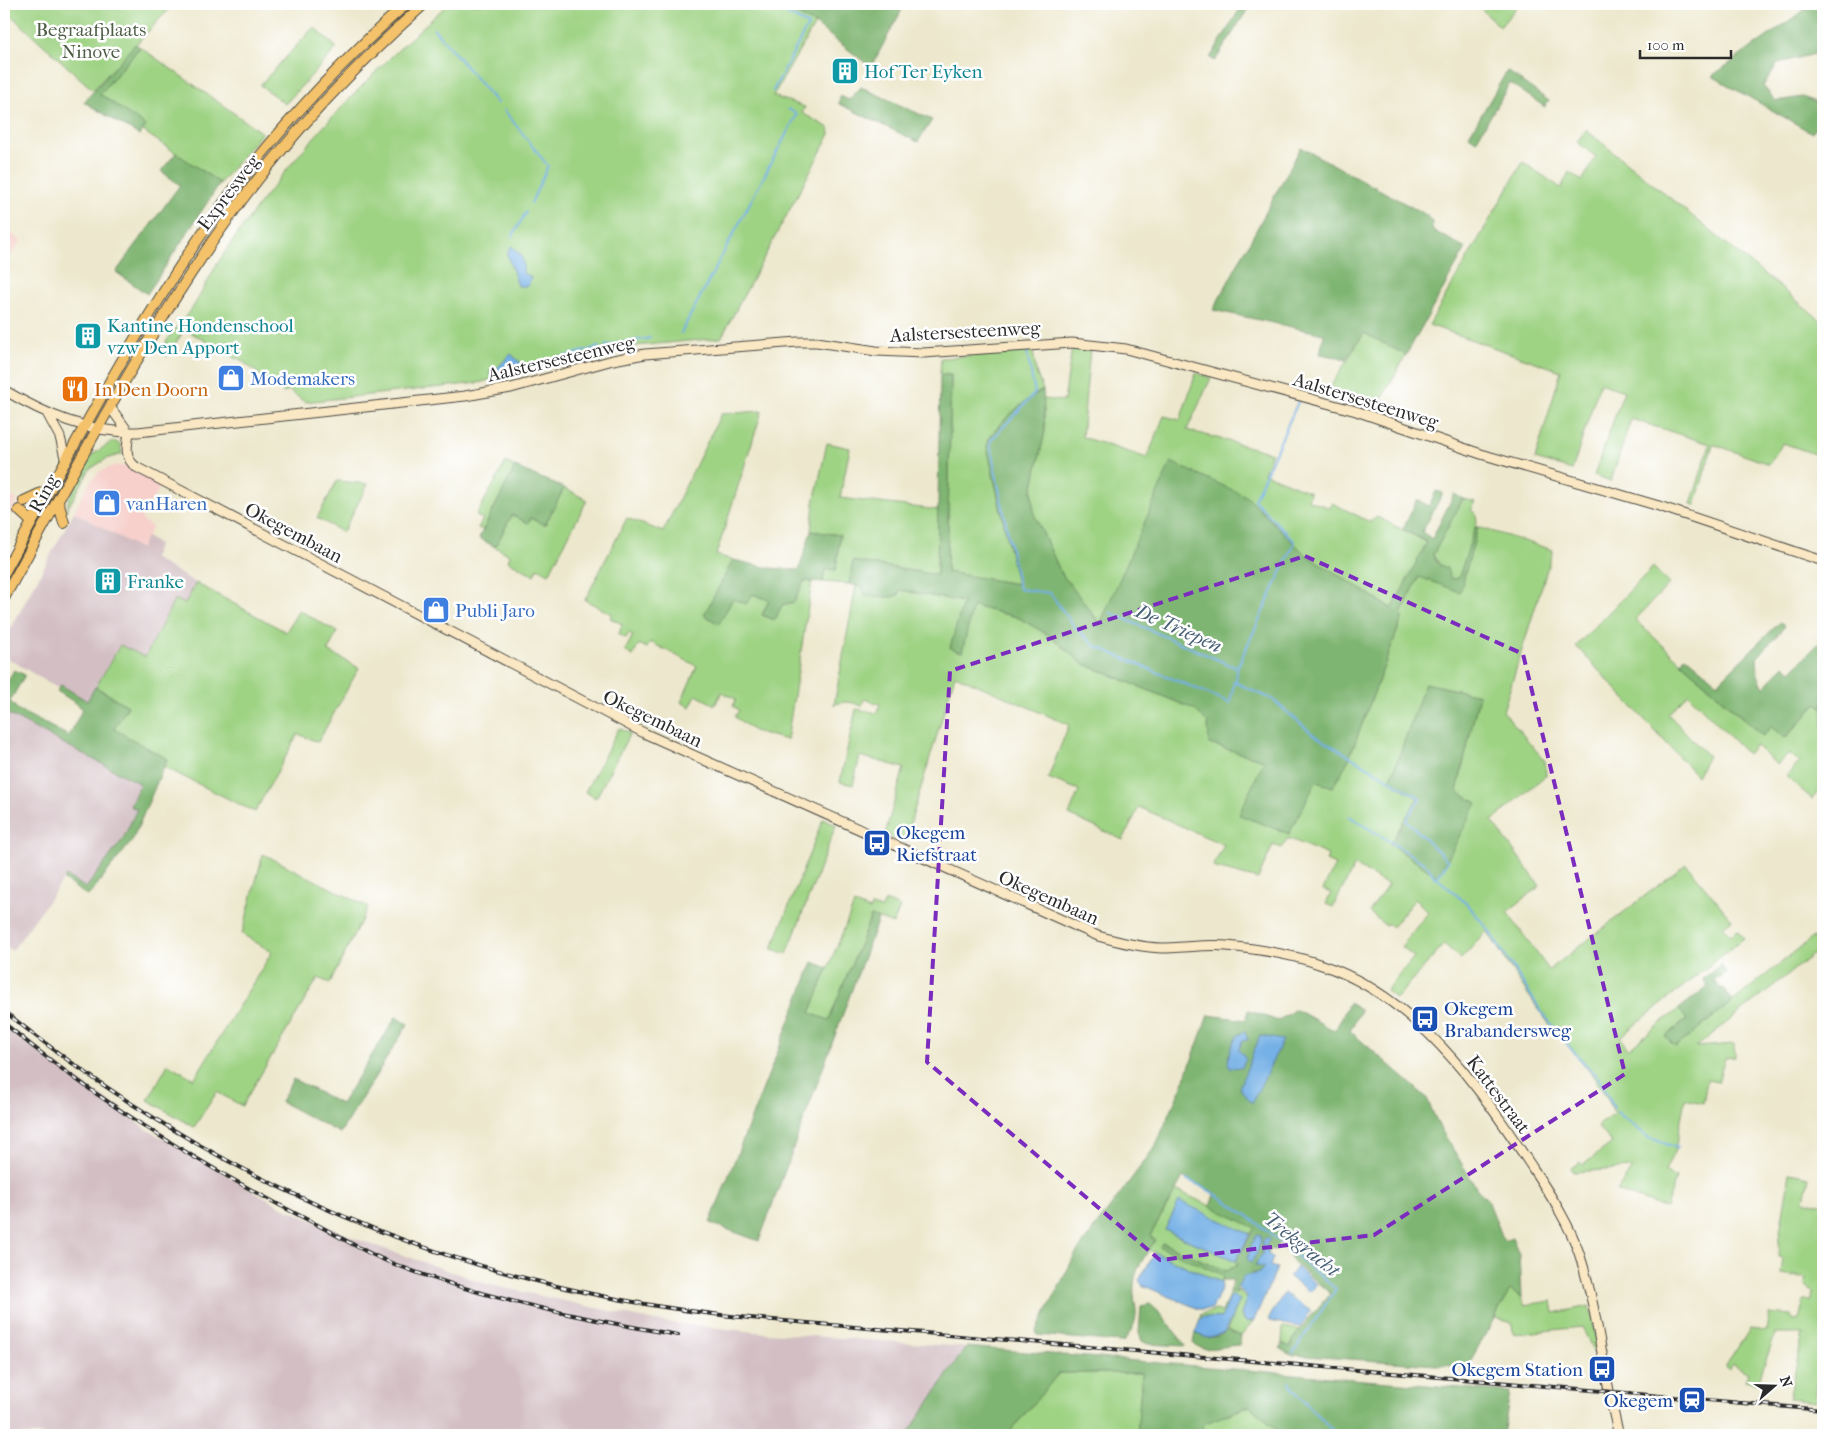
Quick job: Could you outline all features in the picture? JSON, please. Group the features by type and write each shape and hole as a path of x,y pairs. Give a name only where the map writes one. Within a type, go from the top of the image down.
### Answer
{"highway":[{"name":"Expresweg","path":"85,427 159,300 223,203 312,96 406,4"},
{"name":"Expresweg","path":"97,430 198,263 261,175 348,75 424,4"},
{"name":"Ring","path":"4,573 85,427"},
{"name":"Ring","path":"4,598 97,430"},
{"path":"32,522 22,506 50,490"},
{"path":"58,501 64,523"}],"main road":[{"name":"Aalstersesteenweg","path":"4,390 46,413 85,427 97,430 129,432 465,396 511,388 613,360 645,354 798,342 817,342 876,351 923,353 1060,343 1097,344 1161,358 1356,411 1481,454 1659,506 1823,561"},
{"path":"110,407 129,432"},
{"path":"46,413 60,437 66,462"},
{"name":"Okegembaan","path":"129,432 127,455 129,461 136,467 646,734 1098,936 1135,946 1214,946"},
{"name":"Kattestraat","path":"1214,946 1282,954 1322,965 1376,991 1414,1021 1479,1090 1542,1183 1573,1236 1594,1311 1606,1368 1610,1402 1619,1435"}],"highlighted area":[{"path":"1305,556 1523,654 1625,1074 1374,1235 1160,1260 927,1062 950,671"}],"shaded area":[{"path":"4,227 21,241 4,264"},
{"path":"116,465 126,466 161,486 141,519 152,527 141,550 74,512 89,483 100,471"},
{"path":"4,493 18,500 4,524"},
{"path":"74,512 141,549 146,537 159,544 153,558 196,583 185,605 175,599 144,657 119,645 87,702 61,686 59,689 4,656 4,641"},
{"path":"4,712 140,784 130,806 137,809 123,839 86,888 66,876 12,951 4,945"},
{"path":"4,1027 148,1130 282,1207 356,1239 487,1284 655,1321 755,1332 966,1347 907,1435 4,1435"}],"green space":[{"name":"Begraafplaats Ninove","path":"4,4 174,4 93,90 4,9"},
{"path":"448,4 777,4 815,24 773,96 805,107 802,113 829,128 830,134 721,338 613,348 478,383 305,402 288,390 284,393 238,358 236,359 185,329 167,356 162,353 168,339 195,304 221,258 245,223 298,156 356,92"},
{"path":"777,4 905,4 871,67 815,24"},
{"path":"1243,4 1251,4 1215,61 1210,58"},
{"path":"1485,4 1519,4 1500,27 1481,9"},
{"path":"1804,4 1823,4 1823,52 1778,63 1763,86 1776,101 1802,97 1823,105 1823,116 1812,133 1712,76 1807,8"},
{"path":"314,27 337,48 285,104 260,85"},
{"path":"135,44 140,47 100,94 146,126 139,135 84,102"},
{"path":"140,47 262,133 220,183 143,131 145,127 100,94"},
{"path":"1507,71 1549,101 1545,107 1510,83 1476,141 1469,136"},
{"path":"861,87 932,120 918,142 839,104 840,96 849,100"},
{"path":"1586,130 1823,322 1823,457 1783,443 1769,464 1713,444 1695,505 1691,504 1710,444 1631,419 1611,481 1594,475 1624,391 1600,383 1572,470 1535,459 1561,371 1429,325 1523,162 1561,188 1569,172 1582,181 1596,157 1577,142"},
{"path":"1301,147 1428,216 1432,222 1432,230 1466,248 1406,355 1364,333 1346,359 1320,354 1324,334 1213,310"},
{"path":"176,153 220,183 147,294 116,272 180,185 161,171"},
{"path":"1364,333 1406,355 1377,407 1327,392"},
{"path":"1072,348 1090,350 1082,437 1147,458 1164,416 1180,420 1196,373 1211,378 1187,430 1272,453 1264,473 1310,492 1308,500 1330,508 1332,503 1370,522 1377,517 1427,542 1393,609 1305,554 1246,496 1111,602 1101,624 1061,573 1034,514 1032,491 1045,431 1043,399 1064,401"},
{"path":"1033,351 1036,372 1043,390 1013,412 987,440 1017,584 947,573 951,375 940,375 941,358"},
{"path":"940,375 951,375 947,572 1017,584 987,447 994,432 1009,415 1043,390 1045,431 1032,491 1034,514 1061,573 1100,624 1171,462 1246,496 1305,554 1392,609 1427,542 1403,529 1417,500 1429,506 1436,491 1443,493 1422,532 1432,539 1454,494 1463,499 1433,555 1438,564 1447,568 1450,578 1456,579 1459,577 1475,527 1478,527 1460,592 1419,577 1401,614 1403,616 1348,761 1333,787 1316,782 1289,834 1239,815 1264,760 1209,744 1208,723 1194,709 1082,663 1052,637 1017,617 973,606 962,652 950,648 963,602 900,590 898,595 892,597 868,596 865,595 862,587 849,584 853,561 937,575"},
{"path":"762,411 716,555 733,560 729,570 734,599 737,601 752,594 769,600 762,615 775,620 782,605 794,602 804,581 812,582 787,740 754,731 735,717 739,710 733,706 736,699 722,692 715,705 696,695 690,707 681,702 697,666 650,642 647,648 639,644 633,656 625,651 633,635 629,633 626,638 619,634 622,624 610,618 612,614 585,600 627,518 663,532 721,414"},
{"path":"113,441 120,444 122,454 106,459 90,469 66,511 69,498 92,455"},
{"path":"827,443 850,448 840,498 938,510 937,575 853,561 849,584 823,582 824,569 836,570 840,535 811,531 814,503"},
{"path":"506,462 515,467 483,530 478,528 483,519 476,516"},
{"path":"515,467 564,488 545,525 531,518 528,523 512,515 495,547 479,538"},
{"path":"337,481 368,484 343,532 317,518"},
{"path":"564,488 587,500 549,574 538,568 534,575 508,561 510,555 495,547 512,515 528,523 531,518 545,525"},
{"path":"1463,499 1476,502 1471,510 1476,514 1477,522 1459,577 1456,580 1450,578 1433,555"},
{"path":"1478,527 1553,550 1503,711 1545,761 1546,775 1492,821 1540,886 1507,912 1549,970 1686,864 1732,920 1723,927 1731,935 1737,930 1744,938 1620,1037 1628,1049 1679,1009 1687,1019 1665,1037 1676,1047 1813,937 1820,949 1696,1047 1734,1044 1735,1057 1725,1058 1718,1082 1707,1080 1703,1103 1685,1099 1675,1150 1665,1171 1676,1178 1666,1208 1617,1191 1632,1168 1573,1172 1571,1168 1580,1162 1583,1165 1612,1143 1598,1126 1614,1113 1593,1076 1547,1021 1487,931 1461,959 1444,944 1396,999 1386,991 1414,957 1401,947 1428,912 1415,899 1392,927 1388,923 1386,926 1369,912 1388,885 1355,865 1333,907 1326,904 1331,893 1323,890 1335,865 1326,861 1328,855 1288,838 1282,848 1273,845 1258,879 1213,867 1224,845 1139,807 1123,840 1069,815 1079,790 1048,778 1069,725 955,675 904,844 885,834 904,768 860,756 853,785 840,782 856,709 877,713 880,704 864,699 862,706 848,702 834,705 856,586 862,587 865,595 868,596 892,597 898,595 900,590 964,602 950,648 962,652 973,606 1017,617 1052,637 1082,663 1194,709 1208,723 1210,744 1264,760 1316,782 1348,761 1403,616 1401,614 1419,576 1460,591","holes":["1425,683 1479,695 1457,791 1390,844 1418,798"]},
{"path":"811,531 840,535 836,570 825,569 823,582 804,581 794,602 782,605 775,620 762,615 769,600 753,594 746,604 733,599 719,624 704,615 733,560 769,568 799,570"},
{"path":"1653,567 1669,584 1635,620 1762,736 1771,727 1786,738 1817,703 1823,708 1823,786 1812,799 1786,776 1800,762 1789,753 1777,765 1755,745 1747,754 1688,694 1668,714 1708,756 1697,776 1576,646"},
{"path":"196,583 286,632 299,610 337,632 328,651 359,668 318,742 298,734 255,812 164,767 167,759 113,729 128,706 96,687 120,645 145,657 175,599 185,604"},
{"path":"1780,622 1785,626 1757,658 1758,675 1764,688 1784,665 1791,671 1823,639 1823,708 1817,703 1785,738 1771,727 1763,736 1681,662 1686,656 1718,683"},
{"path":"14,670 25,675 10,701 18,710 69,736 82,710 79,705 57,691 61,685 87,701 95,687 128,706 114,729 167,759 132,841 88,896 64,880 66,876 86,888 123,839 137,809 130,806 140,784 4,712 4,687"},
{"path":"1425,683 1479,695 1457,791 1477,803 1438,877 1390,844 1418,798 1390,781"},
{"path":"619,728 630,733 596,798 585,792"},
{"path":"823,819 836,825 787,954 772,949"},
{"path":"263,854 368,907 330,983 318,978 242,1106 217,1092 194,1127 148,1100 168,1064 194,1079 272,952 242,934"},
{"path":"885,901 900,907 893,924 871,916 829,1021 810,1013 854,904 870,910 871,906 882,909"},
{"path":"871,916 878,919 759,1241 710,1223 813,962 828,968 810,1013 829,1020"},
{"path":"1721,964 1726,972 1714,981 1721,990 1724,989 1733,1001 1676,1047 1665,1037 1687,1020 1679,1009 1708,986 1703,979"},
{"path":"1349,1003 1361,1010 1350,1031 1426,1097 1439,1126 1477,1189 1488,1200 1504,1241 1512,1238 1519,1255 1521,1298 1510,1290 1467,1367 1291,1355 1280,1348 1282,1343 1290,1347 1303,1326 1330,1293 1296,1265 1280,1241 1275,1250 1271,1249 1268,1252 1266,1245 1263,1244 1262,1254 1256,1265 1266,1264 1259,1273 1251,1273 1237,1287 1236,1294 1230,1292 1233,1280 1222,1280 1223,1275 1160,1247 1162,1243 1226,1271 1238,1265 1236,1261 1255,1228 1210,1206 1215,1193 1183,1177 1150,1236 1155,1240 1136,1273 1134,1288 1135,1322 1124,1341 1038,1335 1036,1332 1076,1253 1155,1147 1184,1081 1208,1015 1246,1020 1248,1010 1278,1021 1294,1010 1335,1031"},
{"path":"396,1017 408,1024 340,1133 281,1102 293,1079 341,1104"},
{"path":"1790,1173 1809,1177 1804,1200 1823,1205 1823,1360 1820,1360 1815,1402 1789,1399 1803,1334 1775,1334 1758,1383 1745,1380 1748,1373 1733,1364 1729,1369 1725,1367 1750,1329 1766,1331 1769,1313 1791,1315 1793,1320 1799,1319 1804,1301 1811,1301 1813,1293 1805,1285 1806,1278 1781,1274 1783,1258 1778,1257 1779,1238"},
{"path":"1176,1190 1256,1227 1250,1234 1179,1202 1165,1230 1236,1261 1238,1265 1226,1271 1163,1243 1161,1247 1224,1275 1221,1282 1149,1250 1154,1240 1150,1236"},
{"path":"1510,1289 1521,1298 1524,1305 1552,1301 1554,1313 1590,1306 1602,1369 1582,1327 1513,1334 1512,1323 1495,1318"},
{"path":"1238,1290 1247,1298 1241,1315 1242,1319 1251,1322 1254,1320 1241,1336 1227,1330 1240,1300 1221,1318 1204,1317 1199,1320 1201,1314 1216,1310 1222,1312 1230,1292 1236,1294"},
{"path":"1150,1304 1161,1314 1186,1346 1148,1344 1142,1341 1139,1333 1141,1306"},
{"path":"1283,1327 1302,1330 1294,1337 1290,1347 1282,1343"},
{"path":"1227,1330 1241,1336 1239,1345 1203,1348 1193,1343 1195,1333 1212,1337 1220,1335"},
{"path":"966,1347 1510,1392 1503,1435 1282,1435 1250,1406 1205,1423 1199,1435 1137,1435 1142,1373 1059,1373 1007,1435 907,1435"},
{"path":"1059,1373 1142,1373 1137,1435 1007,1435"},
{"path":"1250,1406 1282,1435 1199,1435 1205,1423"}],"water":[{"path":"511,246 522,257 523,273 531,277 528,286 518,286 507,254"},
{"path":"511,354 523,365 517,371 509,374 491,376 490,372 495,370"},
{"path":"1245,1032 1248,1040 1242,1041 1239,1050 1246,1058 1242,1068 1229,1067 1228,1059 1232,1046 1238,1035"},
{"path":"1260,1036 1283,1040 1252,1103 1239,1088"},
{"path":"1179,1201 1250,1234 1236,1261 1165,1230"},
{"path":"1257,1234 1261,1235 1260,1246 1251,1262 1247,1259 1250,1247"},
{"path":"1267,1237 1270,1239 1266,1245 1269,1255 1273,1258 1270,1266 1277,1268 1254,1320 1246,1322 1241,1315 1247,1296 1237,1287 1244,1276 1259,1273 1265,1266 1259,1267 1255,1265 1262,1254 1263,1240"},
{"path":"1155,1253 1221,1282 1222,1287 1212,1309 1199,1309 1142,1285 1139,1280"},
{"path":"1296,1267 1316,1284 1310,1292 1289,1277"},
{"path":"1284,1293 1311,1311 1300,1327 1270,1321 1269,1318"},
{"path":"1231,1295 1240,1300 1224,1333 1207,1338 1195,1333 1203,1317 1221,1318"}],"waterway":[{"path":"768,4 808,25 773,91"},
{"path":"434,29 497,103"},
{"path":"681,333 797,114 788,109"},
{"path":"504,110 548,166 531,203"},
{"path":"512,237 526,212"},
{"path":"605,346 650,338"},
{"path":"549,361 599,347"},
{"path":"1027,353 1035,393 991,440 990,444 1019,589 1050,593 1074,626 1095,646 1230,703 1234,682 1272,699 1314,735 1420,798 1406,820 1448,861 1437,878 1467,904 1488,929 1541,1011 1571,1049 1600,1080 1614,1108"},
{"path":"1236,682 1237,668 1295,542 1254,500 1298,402"},
{"name":"De Triepen","path":"1111,613 1237,668"},
{"path":"1349,816 1427,865 1435,878"},
{"path":"1617,1112 1649,1138 1678,1148"},
{"name":"Trekgracht","path":"1186,1179 1207,1189 1246,1214 1336,1289 1293,1353"},
{"name":"Trekgracht","path":"1290,1382 1293,1389 1337,1435"}],"railway":[{"path":"4,1011 87,1074 173,1129 262,1178 354,1220 449,1255 546,1283 647,1304 750,1318 1823,1410"},
{"path":"4,1023 76,1080 152,1131 231,1178 379,1258 424,1275 495,1297 605,1322 678,1335"}],"place":[{"name":"Hof Ter Eyken","path":"845,71"},
{"name":"Kantine Hondenschool vzw Den Apport","path":"88,336"},
{"name":"Modemakers","path":"231,378"},
{"name":"In Den Doorn","path":"75,389"},
{"name":"vanHaren","path":"107,503"},
{"name":"Franke","path":"108,581"},
{"name":"Publi Jaro","path":"436,610"},
{"name":"Okegem Riefstraat","path":"877,843"},
{"name":"Okegem Brabandersweg","path":"1425,1019"},
{"name":"Okegem Station","path":"1602,1369"},
{"name":"Okegem","path":"1692,1400"}]}
